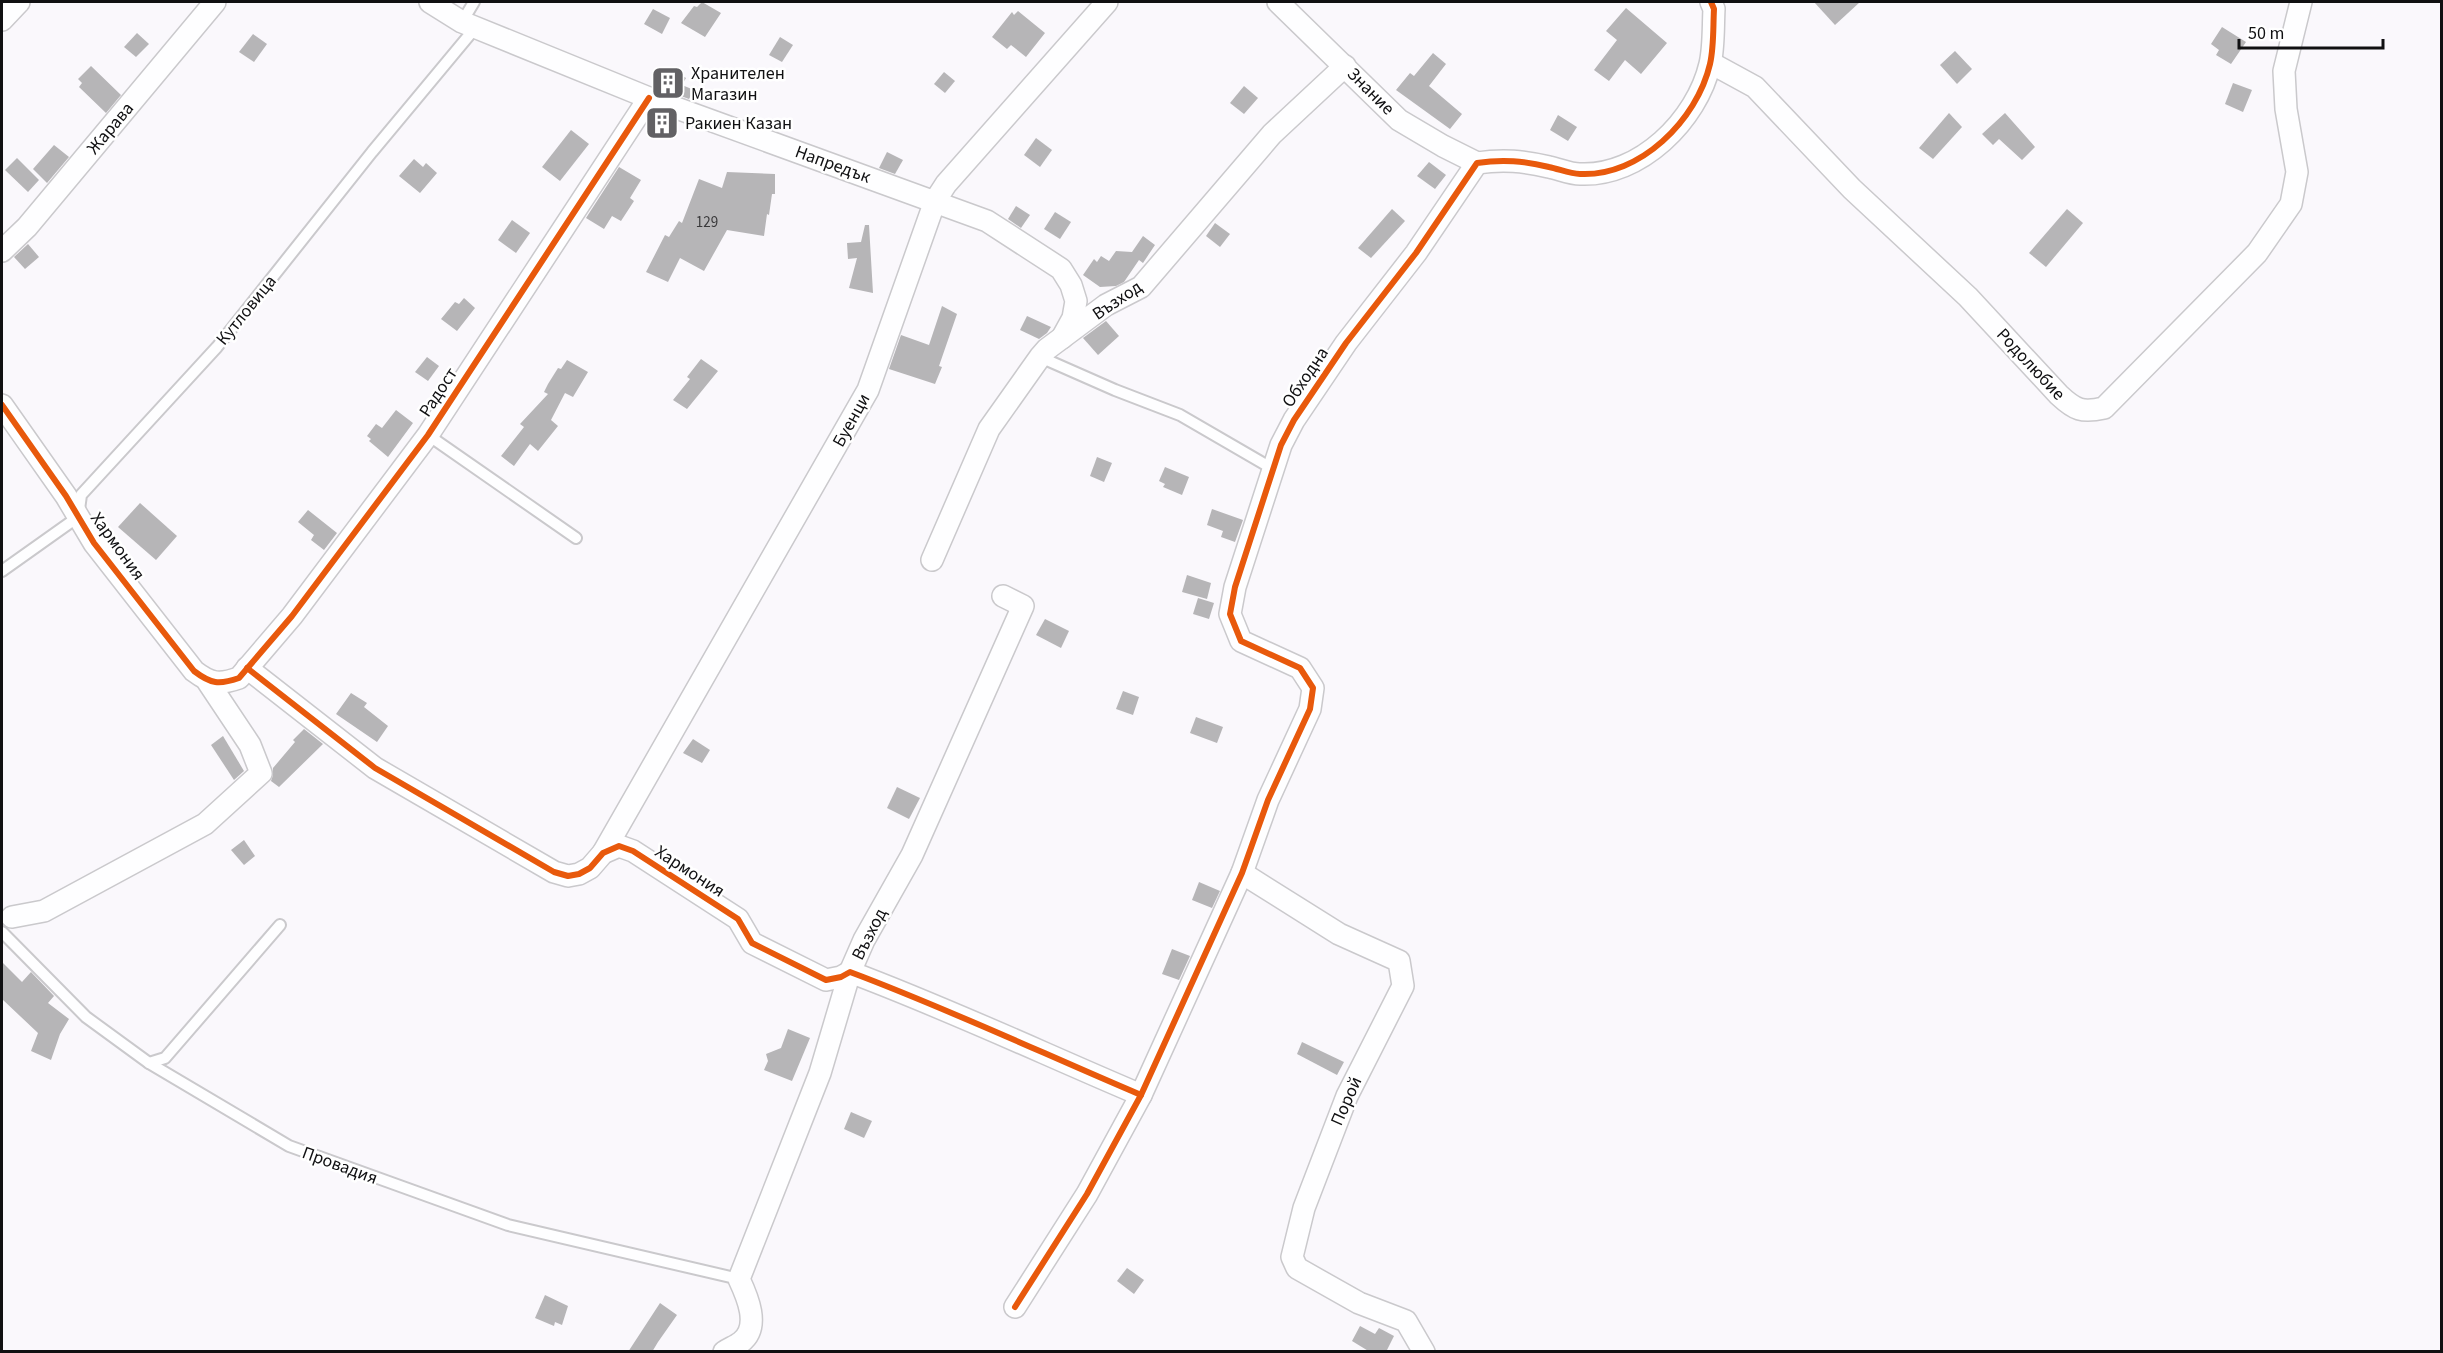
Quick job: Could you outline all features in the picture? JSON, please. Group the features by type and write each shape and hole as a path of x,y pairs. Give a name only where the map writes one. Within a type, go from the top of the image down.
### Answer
{"street":[{"path":"2,20 19,2"},
{"name":"Жарава","path":"2,251 27,227 215,2"},
{"name":"Напредък","path":"430,2 469,25 649,98 987,221 1061,270 1071,285 1076,301 1073,318 1062,338"},
{"name":"Буенци","path":"603,853 868,390 935,201 946,184 1107,2"},
{"name":"Знание","path":"1278,2 1399,120 1477,163"},
{"path":"1477,163 1510,160 1579,174 1602,173 1626,165 1659,145 1676,129 1693,103 1711,63 1714,9 1712,2"},
{"name":"Родолюбие","path":"1711,63 1755,87 1852,189 1968,297 2059,395 2072,407 2087,412 2104,408 2257,253 2291,204 2297,172 2286,109 2284,71 2301,2"},
{"name":"Възход","path":"932,560 989,429 1040,357 1106,305 1141,287 1272,134 1345,66"},
{"name":"Радост","path":"218,682 239,678 292,616 428,435 649,98"},
{"name":"Обходна","path":"1014,1307 1087,1194 1141,1095 1242,873 1268,800 1310,709 1313,688 1300,668 1241,641 1230,614 1235,587 1281,445 1294,420 1346,343 1416,253 1477,163"},
{"name":"Хармония","path":"2,405 94,543 194,671 218,682 250,745 261,774 205,824 44,911 7,925"},
{"name":"Възход","path":"739,1279 820,1073 850,972 864,940 912,855 1023,606 1003,596"},
{"path":"247,668 375,768 554,872 567,876 579,874 590,868 603,853"},
{"name":"Хармония","path":"603,853 619,846 633,851 738,920 752,943 826,980 841,977 850,972"},
{"name":"Порой","path":"1242,873 1339,934 1399,961 1403,986 1347,1096 1304,1208 1292,1257 1297,1268 1359,1303 1406,1321 1424,1352"},
{"path":"850,972 936,1004 986,1029 1141,1095"},
{"path":"724,1352 744,1341 751,1320 748,1298 739,1279"}],"lane":[{"name":"Кутловица","path":"78,516 81,495 217,347 372,152 469,25 474,2"},
{"path":"1040,357 1180,415 1273,469"},
{"path":"428,435 576,538"},
{"path":"2,571 78,516"},
{"name":"Провадия","path":"7,925 86,1017 148,1063 290,1146 508,1225 739,1279"},
{"path":"148,1063 165,1058 280,925"}],"building":[{"path":"702,2 721,13 705,37 681,23 694,6 697,7"},
{"path":"1814,2 1860,2 1835,25"},
{"path":"1626,8 1667,43 1641,74 1625,60 1609,81 1594,70 1617,40 1606,31"},
{"path":"653,9 670,18 662,34 644,24"},
{"path":"1018,11 1045,33 1026,57 1011,45 1007,49 992,37 1012,12 1014,15"},
{"path":"2222,27 2246,42 2231,64 2216,55 2219,50 2211,44"},
{"path":"137,33 149,44 136,57 124,47"},
{"path":"253,34 267,44 254,62 239,52"},
{"path":"780,37 793,45 782,62 769,55"},
{"path":"1955,51 1972,69 1957,84 1940,65"},
{"path":"1433,53 1446,64 1429,86 1462,114 1450,129 1396,90 1410,73 1414,76"},
{"path":"91,66 121,95 106,113 79,87 82,83 78,79"},
{"path":"673,70 686,78 682,85 694,90 689,99 662,89"},
{"path":"944,72 955,81 945,93 934,84"},
{"path":"2233,83 2252,90 2243,112 2225,104"},
{"path":"1244,86 1258,98 1244,114 1230,103"},
{"name":"Ракиен Казан","path":"654,113 677,122 669,138 646,128"},
{"path":"1949,113 1962,127 1933,159 1919,148"},
{"path":"2005,113 2035,147 2022,160 1999,139 1993,145 1982,134"},
{"path":"1558,115 1577,127 1568,141 1550,130"},
{"path":"571,130 589,144 560,181 542,167"},
{"path":"1036,138 1052,150 1040,167 1024,155"},
{"path":"54,145 69,157 47,183 33,169"},
{"path":"887,152 903,160 895,174 879,168"},
{"path":"17,158 39,180 28,192 5,170"},
{"path":"414,159 423,167 426,163 437,173 420,193 399,176"},
{"path":"1429,162 1446,175 1435,189 1417,176"},
{"path":"619,167 641,180 630,198 634,201 621,221 612,216 604,229 586,218"},
{"path":"727,172 775,174 775,194 772,194 764,236 727,230 704,271 680,258 668,282 646,272 665,235 669,237 679,221 682,223 699,179 722,188"},
{"path":"1016,206 1030,215 1021,228 1008,219"},
{"path":"1392,209 1405,221 1371,258 1358,248"},
{"path":"2067,209 2083,223 2046,267 2029,253"},
{"path":"1055,212 1071,222 1060,239 1044,229"},
{"path":"512,220 530,233 516,253 498,240"},
{"path":"1215,223 1230,234 1220,247 1206,236"},
{"path":"865,225 869,225 873,293 849,288 857,258 848,259 847,243 861,242"},
{"path":"1143,236 1155,245 1143,263 1139,260 1124,282 1116,286 1100,287 1083,275 1094,259 1097,262 1101,256 1109,261 1116,251 1132,252"},
{"path":"28,244 39,257 25,269 14,257"},
{"path":"464,298 475,308 457,331 441,319 455,302 459,304"},
{"path":"942,306 957,314 935,384 889,369 901,335 929,345"},
{"path":"1027,316 1051,327 1039,339 1020,330"},
{"path":"1106,321 1119,336 1098,355 1083,338"},
{"path":"427,357 439,366 428,381 415,372"},
{"path":"701,359 718,371 687,409 673,400 690,379 687,377"},
{"path":"567,360 588,372 573,397 565,393 551,420 558,426 538,451 530,444 514,466 501,456 524,427 520,424 548,394 544,392 548,384 558,368 561,369"},
{"path":"396,410 413,423 388,457 369,441 371,439 367,436 376,424 382,428"},
{"path":"1097,457 1112,463 1104,482 1090,476"},
{"path":"1165,467 1189,477 1182,495 1163,487 1165,484 1159,481"},
{"path":"140,503 177,536 156,560 118,527"},
{"path":"1212,509 1243,520 1235,542 1221,537 1223,531 1207,525"},
{"path":"308,510 337,533 324,550 311,540 314,535 298,522"},
{"path":"1187,575 1211,583 1207,599 1182,592"},
{"path":"1198,598 1214,603 1209,619 1193,614"},
{"path":"1045,619 1069,631 1061,648 1036,635"},
{"path":"1123,691 1139,697 1133,715 1116,709"},
{"path":"351,693 367,703 364,707 388,726 377,742 336,714"},
{"path":"1196,717 1223,727 1217,743 1190,733"},
{"path":"304,729 323,744 279,787 271,781 273,768"},
{"path":"223,736 244,771 234,780 211,745"},
{"path":"693,739 710,750 702,763 683,753"},
{"path":"897,787 920,798 909,819 887,808"},
{"path":"244,840 255,856 244,865 231,850"},
{"path":"1199,882 1220,891 1212,908 1192,900"},
{"path":"1172,949 1190,956 1179,980 1162,974"},
{"path":"2,962 22,982 31,972 54,996 48,1003 69,1019 60,1034 51,1060 31,1051 38,1033 2,999"},
{"path":"788,1029 810,1038 792,1081 764,1070 768,1061 766,1054 781,1048"},
{"path":"1302,1042 1344,1062 1337,1075 1297,1054"},
{"path":"851,1112 872,1121 864,1138 844,1129"},
{"path":"1127,1268 1144,1280 1134,1294 1117,1281"},
{"path":"545,1295 568,1306 562,1325 555,1322 554,1326 535,1318"},
{"path":"660,1303 677,1315 652,1352 628,1352"},
{"path":"1360,1326 1375,1334 1379,1328 1394,1336 1386,1352 1370,1352 1352,1341"}],"cycle path":[{"path":"1015,1307 1087,1194 1141,1095 1242,873 1268,800 1310,709 1313,688 1300,668 1241,641 1230,614 1235,587 1281,445 1294,420 1346,343 1416,253 1477,163 1513,161 1576,174 1602,172 1624,166 1663,141 1693,105 1703,85 1712,51 1714,9 1711,2"},
{"path":"2,405 66,496 94,543 194,671 205,679 215,682 226,682 239,678 292,616 428,435 649,98"},
{"path":"247,668 375,768 554,872 568,876 579,874 590,868 603,853 619,846 633,851 738,919 752,943 826,980 841,977 850,972 960,1016 1141,1095"}],"place":[{"name":"Хранителен Магазин","path":"668,83"},
{"name":"Ракиен Казан","path":"662,123"}]}
